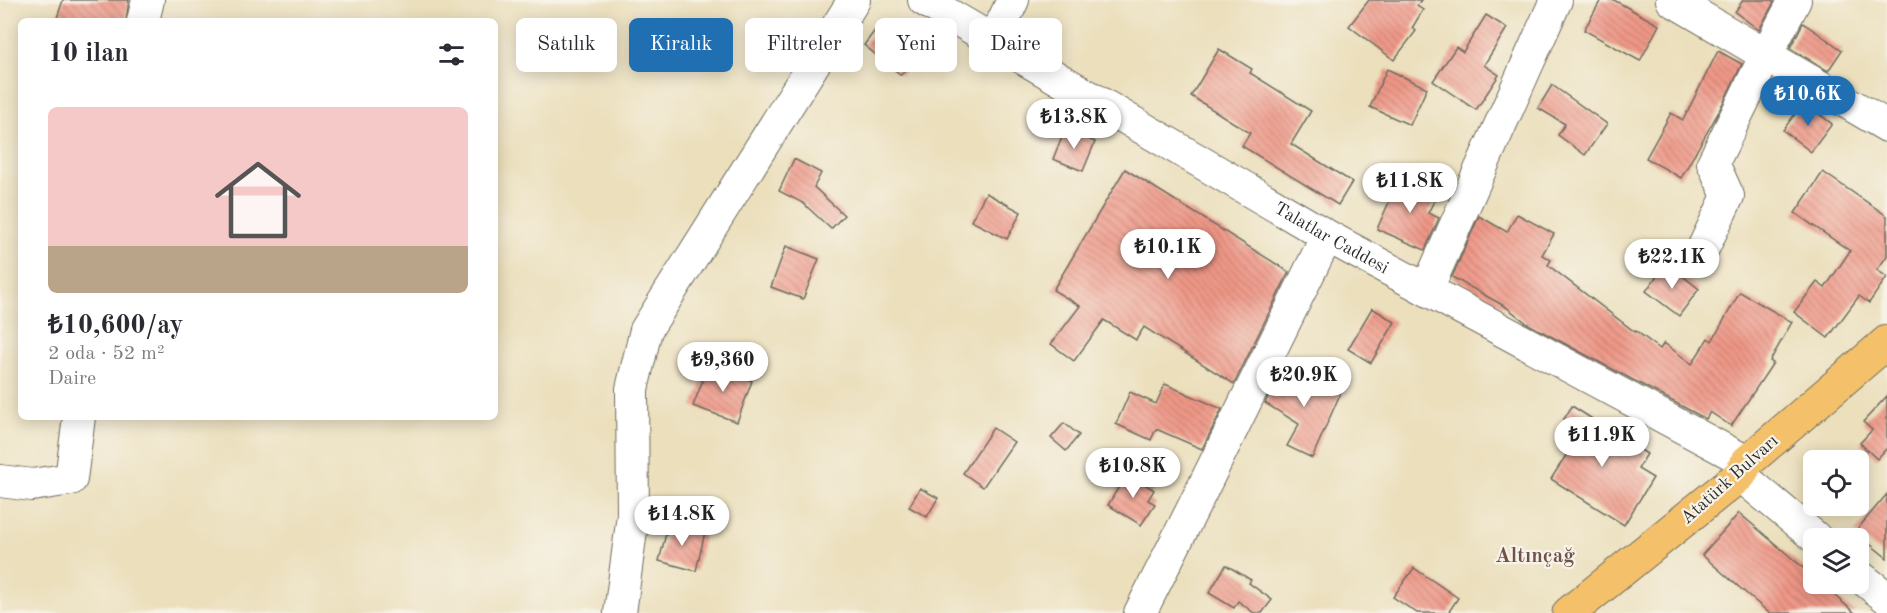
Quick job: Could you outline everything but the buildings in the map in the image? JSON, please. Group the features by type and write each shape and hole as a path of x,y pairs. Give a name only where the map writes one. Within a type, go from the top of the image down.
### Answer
{"main road":[{"name":"Atatürk Bulvarı","path":"1569,613 1743,468 1887,342"}],"street":[{"path":"144,18 148,0"},
{"path":"620,613 633,515 632,389 646,330 854,0"},
{"name":"Talatlar Caddesi","path":"924,0 969,26"},
{"path":"1004,18 1013,0"},
{"path":"1427,289 1556,0"},
{"path":"1672,0 1887,126"},
{"path":"1699,257 1728,196 1713,164 1795,0"},
{"name":"Talatlar Caddesi","path":"1048,72 1327,236 1427,289 1743,468 1806,528"},
{"path":"1140,613 1327,236"},
{"path":"0,481 32,485 71,479 80,420"},
{"path":"1869,583 1887,598"}],"district":[{"name":"Altınçağ","path":"1535,555"}]}
